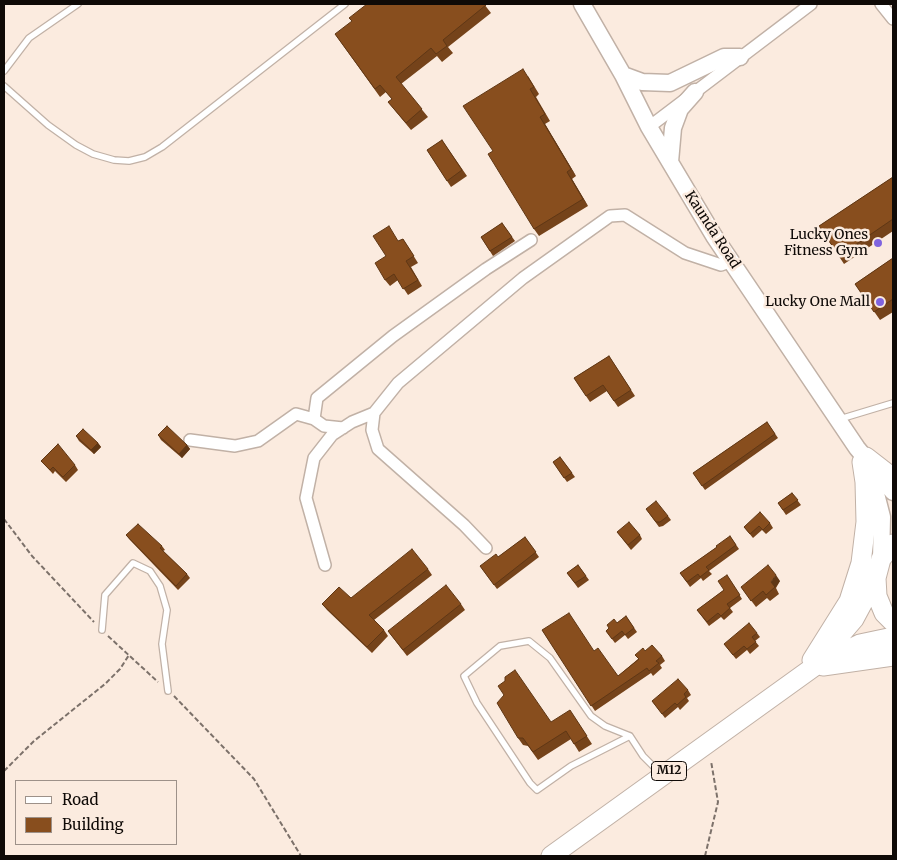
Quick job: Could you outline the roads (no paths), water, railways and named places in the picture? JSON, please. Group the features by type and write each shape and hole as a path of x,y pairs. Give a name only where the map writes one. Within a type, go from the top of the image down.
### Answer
{"highway":[{"path":"862,455 893,478"},
{"path":"862,455 866,522 861,563 849,601 813,663 835,665 893,656"},
{"name":"M12","path":"551,856 787,688 849,626 876,578 881,559 893,544"},
{"name":"M12","path":"876,578 877,596 884,612 893,622"},
{"name":"M12","path":"813,663 860,644 893,637"}],"main road":[{"name":"Kaunda Road","path":"582,4 670,163 732,261 862,455 893,492"},
{"path":"623,75 642,82 670,83 724,57 740,57"},
{"path":"670,163 672,128 680,109 695,92"},
{"name":"Kaunda Road","path":"862,455 873,482 882,517 881,559"}],"street":[{"path":"649,127 811,4"},
{"path":"881,4 893,19"},
{"path":"325,565 306,498 314,458 332,435 374,414 398,383 516,283 610,216 625,215 685,253 721,265 732,261"},
{"path":"190,440 235,446 258,441 317,398 393,336 486,269 531,240"},
{"path":"314,419 317,398"},
{"path":"296,414 314,419 324,426 343,428"},
{"path":"374,414 372,430 378,449 464,525 486,548"}],"lane":[{"path":"4,71 29,38 78,4"},
{"path":"4,86 48,125 93,154 114,160 144,157 162,147 345,4"},
{"path":"838,420 893,403"},
{"path":"102,630 105,595 133,563 150,571 160,586 167,610 162,644 168,691"},
{"path":"630,736 571,766 537,790 530,784 477,703 464,676 500,646 529,641 550,658 591,716 605,726 630,736 643,756 663,776"}],"place":[{"name":"Lucky Ones Fitness Gym","path":"878,243"},
{"name":"Lucky One Mall","path":"880,302"}]}
